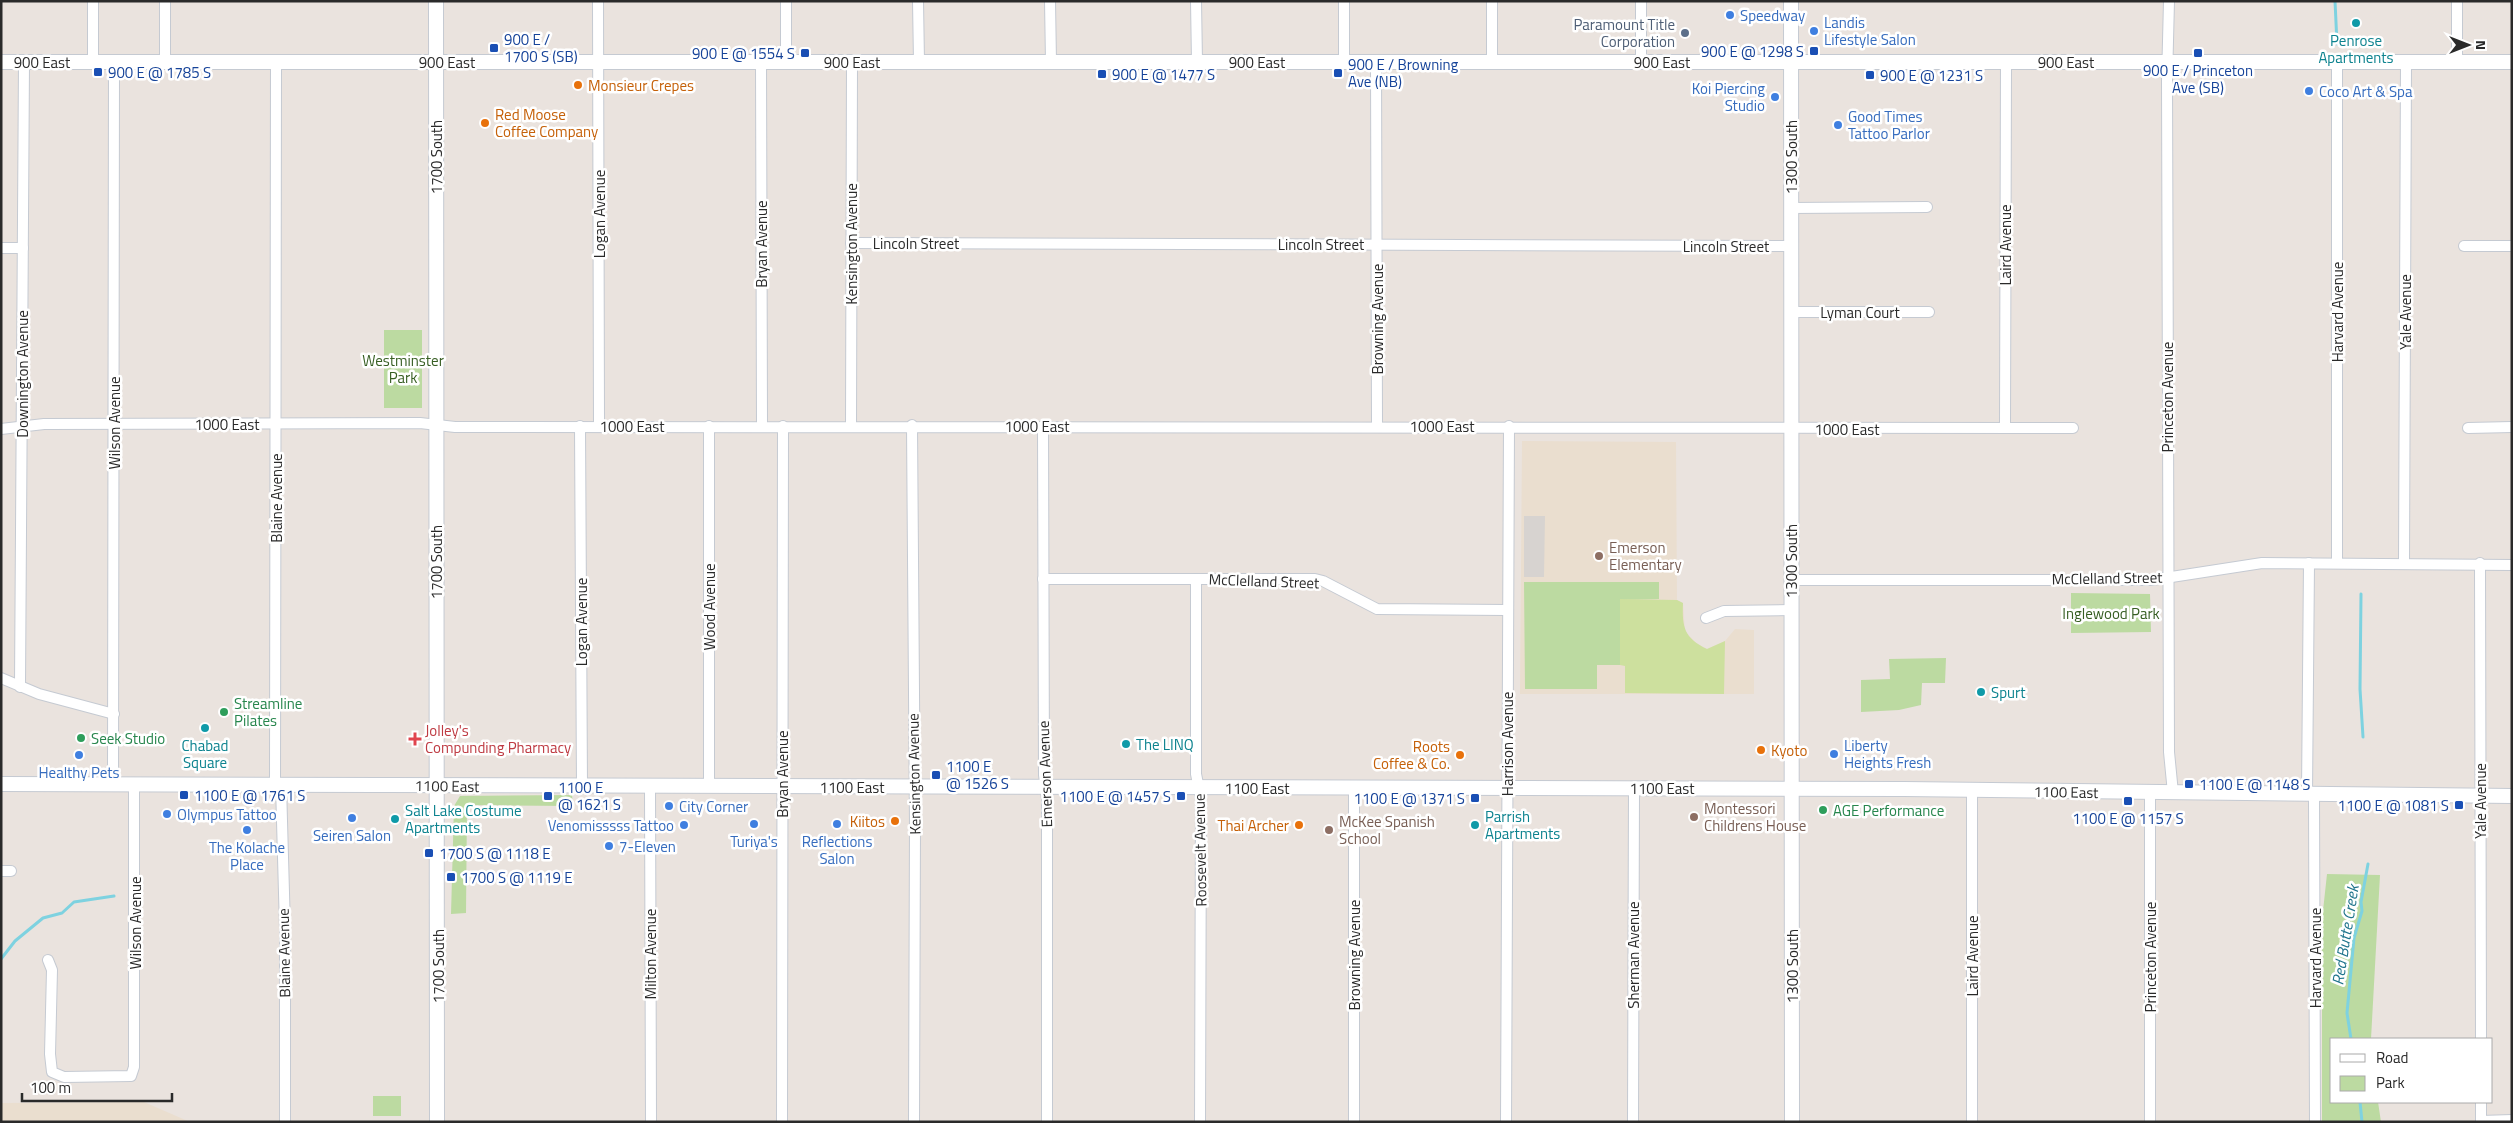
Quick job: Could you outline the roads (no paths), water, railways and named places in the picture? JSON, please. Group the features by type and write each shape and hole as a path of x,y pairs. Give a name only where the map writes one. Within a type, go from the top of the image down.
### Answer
{"street":[{"path":"93,1 93,62"},
{"path":"165,1 165,62"},
{"name":"1700 South","path":"436,1 437,1122"},
{"name":"Logan Avenue","path":"598,1 599,426"},
{"path":"786,1 786,62"},
{"path":"918,1 919,62"},
{"path":"1050,1 1051,62"},
{"path":"1196,1 1196,62"},
{"path":"1344,1 1344,62"},
{"path":"1492,1 1492,62"},
{"path":"1641,1 1641,62"},
{"name":"1300 South","path":"1791,1 1792,1122"},
{"name":"Princeton Avenue","path":"2169,1 2168,578 2169,752 2173,793"},
{"path":"2457,1 2457,62"},
{"name":"900 East","path":"1,62 2512,62"},
{"name":"Downington Avenue","path":"20,687 24,62"},
{"name":"Wilson Avenue","path":"113,784 114,62"},
{"name":"Blaine Avenue","path":"276,62 278,785 285,930 285,1122"},
{"name":"Bryan Avenue","path":"760,62 762,426"},
{"name":"Kensington Avenue","path":"851,426 852,62"},
{"name":"Browning Avenue","path":"1376,62 1377,426"},
{"name":"Laird Avenue","path":"2005,428 2006,62"},
{"name":"Harvard Avenue","path":"2337,62 2337,562"},
{"name":"Yale Avenue","path":"2404,563 2406,62"},
{"path":"1791,208 1928,207"},
{"name":"Lincoln Street","path":"851,243 1791,246"},
{"path":"2464,246 2512,246"},
{"path":"1,248 23,248"},
{"name":"Lyman Court","path":"1791,312 1929,312"},
{"name":"1000 East","path":"1,429 44,424 276,423 580,426 2073,428"},
{"name":"Kensington Avenue","path":"912,425 914,1122"},
{"name":"Logan Avenue","path":"580,426 582,786"},
{"name":"Wood Avenue","path":"709,426 709,787"},
{"name":"Bryan Avenue","path":"782,1122 783,426"},
{"name":"Emerson Avenue","path":"1043,426 1047,1122"},
{"name":"Harrison Avenue","path":"1506,1122 1509,426"},
{"path":"2468,428 2512,428"},
{"name":"McClelland Street","path":"1791,580 2152,580 2262,563 2512,564"},
{"name":"Harvard Avenue","path":"2309,563 2315,1122"},
{"name":"Yale Avenue","path":"2480,563 2480,1038"},
{"name":"McClelland Street","path":"1044,579 1319,580 1377,609 1507,610"},
{"name":"Roosevelt Avenue","path":"1196,579 1196,774 1201,799 1200,1122"},
{"path":"1706,618 1724,611 1791,610"},
{"path":"1,678 20,687 60,700 114,714"},
{"name":"1100 East","path":"1,784 1792,788 2512,796"},
{"name":"Wilson Avenue","path":"48,960 52,970 50,1054 52,1072 64,1077 129,1076 134,1073 134,784"},
{"name":"Milton Avenue","path":"650,786 651,1122"},
{"name":"Browning Avenue","path":"1354,788 1354,1122"},
{"name":"Sherman Avenue","path":"1633,1122 1634,788"},
{"name":"Laird Avenue","path":"1972,790 1972,1122"},
{"name":"Princeton Avenue","path":"2150,793 2150,1122"},
{"path":"2481,1103 2481,1121 2512,1120"}],"waterway":[{"name":"Red Butte Creek","path":"2335,1 2337,44"},
{"name":"Red Butte Creek","path":"2361,594 2360,689 2363,737"},
{"name":"Red Butte Creek","path":"2351,1038 2347,1013 2354,938 2362,911 2361,902 2368,864"},
{"path":"1,959 15,941 43,918 62,913 74,902 114,896"},
{"name":"Red Butte Creek","path":"2360,1103 2362,1122"}],"place":[{"name":"Speedway","path":"1730,15"},
{"name":"Penrose Apartments","path":"2356,23"},
{"name":"Landis Lifestyle Salon","path":"1814,31"},
{"name":"Paramount Title Corporation","path":"1685,33"},
{"name":"900 E / 1700 S (SB)","path":"494,48"},
{"name":"900 E @ 1298 S","path":"1814,51"},
{"name":"900 E @ 1554 S","path":"805,53"},
{"name":"900 E / Princeton Ave (SB)","path":"2198,53"},
{"name":"900 E @ 1785 S","path":"98,72"},
{"name":"900 E / Browning Ave (NB)","path":"1338,73"},
{"name":"900 E @ 1477 S","path":"1102,74"},
{"name":"900 E @ 1231 S","path":"1870,75"},
{"name":"Monsieur Crepes","path":"578,85"},
{"name":"Coco Art & Spa","path":"2309,91"},
{"name":"Koi Piercing Studio","path":"1775,97"},
{"name":"Red Moose Coffee Company","path":"485,123"},
{"name":"Good Times Tattoo Parlor","path":"1838,125"},
{"name":"Emerson Elementary","path":"1599,556"},
{"name":"Spurt","path":"1981,692"},
{"name":"Streamline Pilates","path":"224,712"},
{"name":"Chabad Square","path":"205,728"},
{"name":"Seek Studio","path":"81,738"},
{"name":"Jolley's Compunding Pharmacy","path":"415,739"},
{"name":"The LINQ","path":"1126,744"},
{"name":"Kyoto","path":"1761,750"},
{"name":"Liberty Heights Fresh","path":"1834,754"},
{"name":"Healthy Pets","path":"79,755"},
{"name":"Roots Coffee & Co.","path":"1460,755"},
{"name":"1100 E @ 1526 S","path":"936,775"},
{"name":"1100 E @ 1148 S","path":"2189,784"},
{"name":"1100 E @ 1761 S","path":"184,795"},
{"name":"1100 E @ 1621 S","path":"548,796"},
{"name":"1100 E @ 1457 S","path":"1181,796"},
{"name":"1100 E @ 1371 S","path":"1475,798"},
{"name":"1100 E @ 1157 S","path":"2128,801"},
{"name":"1100 E @ 1081 S","path":"2459,805"},
{"name":"City Corner","path":"669,806"},
{"name":"AGE Performance","path":"1823,810"},
{"name":"Olympus Tattoo","path":"167,814"},
{"name":"Montessori Childrens House","path":"1694,817"},
{"name":"Seiren Salon","path":"352,818"},
{"name":"Salt Lake Costume Apartments","path":"395,819"},
{"name":"Kiitos","path":"895,821"},
{"name":"Turiya's","path":"754,824"},
{"name":"Reflections Salon","path":"837,824"},
{"name":"Venomisssss Tattoo","path":"684,825"},
{"name":"Thai Archer","path":"1299,825"},
{"name":"Parrish Apartments","path":"1475,825"},
{"name":"The Kolache Place","path":"247,830"},
{"name":"McKee Spanish School","path":"1329,830"},
{"name":"7-Eleven","path":"609,846"},
{"name":"1700 S @ 1118 E","path":"429,853"},
{"name":"1700 S @ 1119 E","path":"451,877"}],"park label":[{"name":"Westminster Park","path":"403,368"},
{"name":"Inglewood Park","path":"2111,613"}]}
